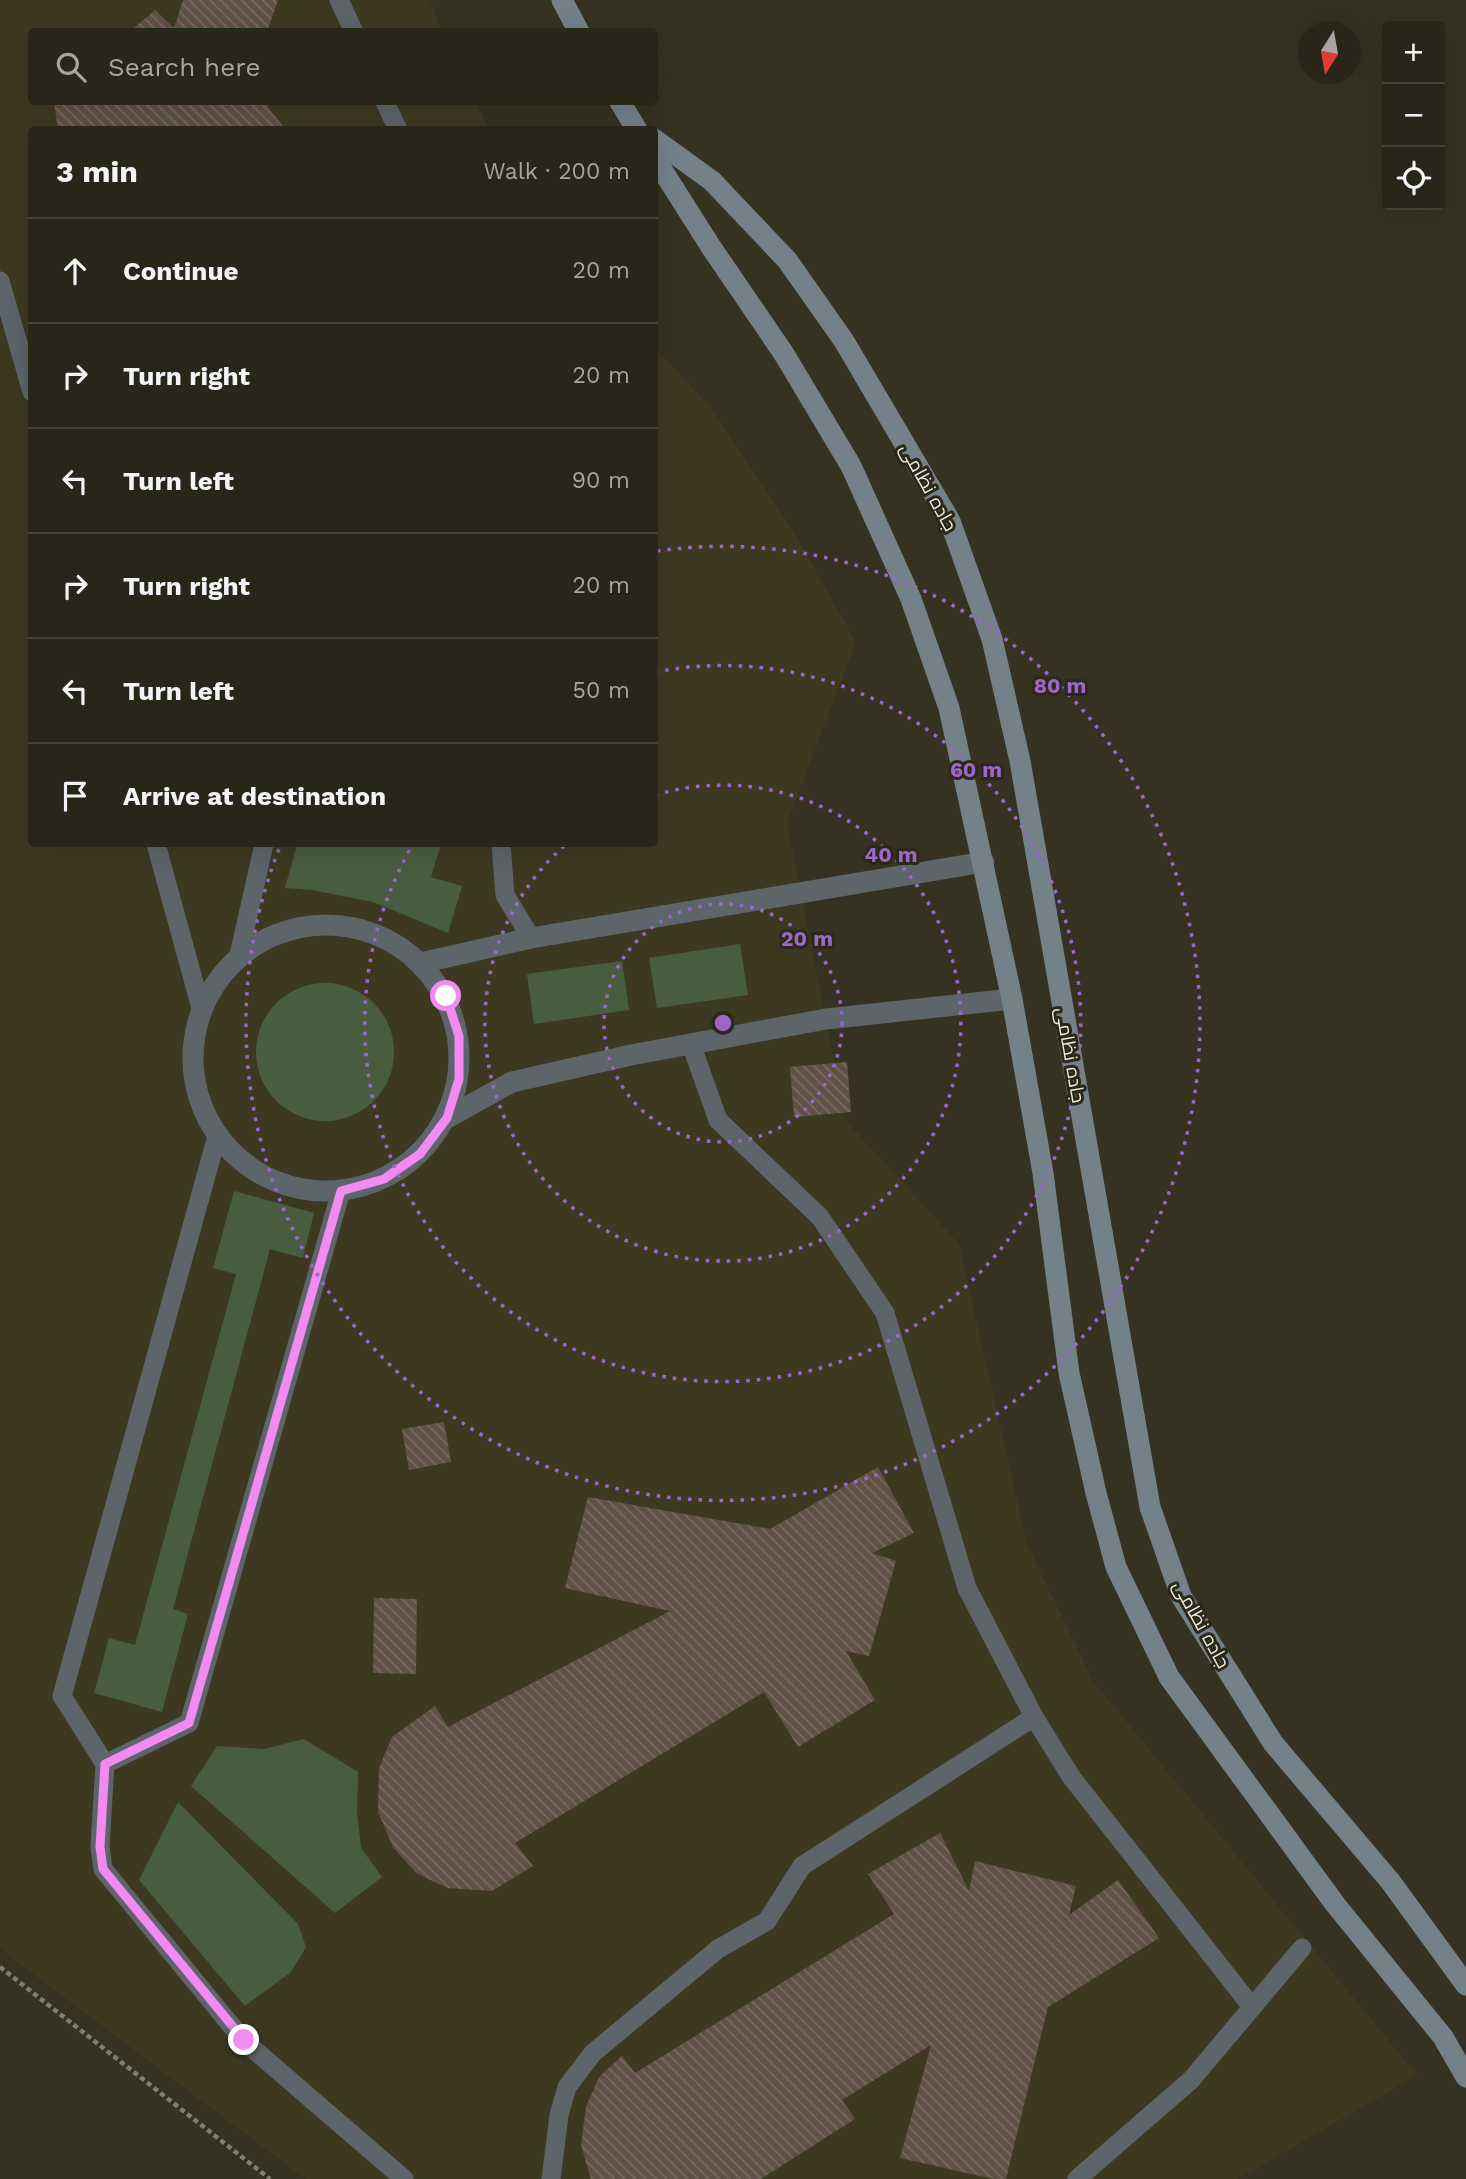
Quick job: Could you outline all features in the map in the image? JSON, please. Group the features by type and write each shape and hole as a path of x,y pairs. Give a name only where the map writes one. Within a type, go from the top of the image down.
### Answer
{"main road":[{"path":"562,0 577,28"},
{"path":"622,105 636,126"},
{"name":"جاده نظامی","path":"658,142 712,181 787,260 844,341 950,521 992,639 1020,761 1150,1507 1181,1596 1273,1743 1390,1881 1466,1985"},
{"path":"658,163 784,354 851,466 911,599 949,708 1012,999 1043,1173 1069,1373 1116,1567 1168,1676 1335,1904 1443,2037 1466,2077"}],"street":[{"path":"421,962 531,938 984,862"},
{"path":"312,925 351,926 389,939 421,962 446,996 459,1036 459,1079 447,1118 420,1154 384,1179 341,1191 305,1190 272,1180 242,1161 217,1136 197,1096 192,1052 201,1008 217,979 239,955 273,934 312,925"},
{"path":"447,1118 512,1082 691,1044 826,1019 1012,999"}],"lane":[{"path":"339,0 352,28"},
{"path":"386,105 396,126"},
{"path":"0,281 28,378"},
{"path":"157,847 201,1008"},
{"path":"239,955 263,847"},
{"path":"501,847 505,895 531,938"},
{"path":"691,1044 718,1120 820,1217 885,1313 967,1588 1034,1717 1072,1778 1252,2007"},
{"path":"217,1136 62,1696 105,1764 100,1847 103,1869 244,2040 404,2179"},
{"path":"105,1764 189,1723 341,1191"},
{"path":"551,2179 559,2115 567,2087 593,2053 718,1949 767,1921 802,1866 1034,1717"},
{"path":"1077,2179 1191,2080 1302,1948"}],"path":[{"path":"0,1967 270,2179"}],"shaded area":[{"path":"0,0 430,0 441,28 28,28 28,105 477,105 488,126 28,126 28,847 658,847 658,351 712,409 793,531 856,642 787,823 846,1121 959,1244 1027,1544 1093,1681 1417,2075 1238,2179 306,2179 0,1949"}],"green space":[{"path":"296,847 440,847 431,877 462,886 448,933 373,902 312,890 285,888"},
{"path":"740,944 748,995 657,1008 649,958"},
{"path":"622,961 629,1010 534,1024 527,974"},
{"path":"325,983 352,988 374,1003 389,1025 394,1052 389,1079 374,1101 352,1116 325,1121 298,1116 276,1101 261,1079 256,1052 261,1025 276,1003 298,988"},
{"path":"234,1191 314,1213 303,1258 270,1249 173,1609 188,1614 162,1712 94,1693 109,1638 135,1645 236,1274 213,1268"},
{"path":"304,1739 358,1772 357,1813 361,1848 382,1877 335,1913 191,1786 217,1746 264,1749"},
{"path":"178,1802 298,1924 306,1947 291,1972 245,2006 139,1880"}],"building":[{"path":"183,0 278,0 268,28 174,28"},
{"path":"155,10 174,28 134,28"},
{"path":"54,105 266,105 283,126 57,126"},
{"path":"847,1062 851,1112 794,1117 790,1067"},
{"path":"444,1422 451,1462 409,1470 402,1429"},
{"path":"878,1467 914,1533 872,1553 896,1561 869,1656 846,1651 875,1700 798,1747 764,1692 515,1843 533,1866 492,1891 447,1888 416,1873 393,1847 378,1812 379,1768 392,1737 435,1706 448,1727 670,1611 565,1588 588,1497 770,1529"},
{"path":"374,1598 417,1599 416,1674 373,1673"},
{"path":"940,1833 969,1891 975,1861 1076,1886 1069,1915 1118,1880 1159,1938 1048,2007 1006,2179 993,2179 900,2158 931,2045 842,2100 855,2119 761,2179 591,2179 581,2145 586,2107 599,2077 622,2056 635,2073 894,1914 868,1874"}],"route":[{"path":"244,2040 103,1869 100,1847 105,1764 189,1723 341,1191 384,1179 420,1154 447,1118 459,1079 459,1036 446,996"}]}
